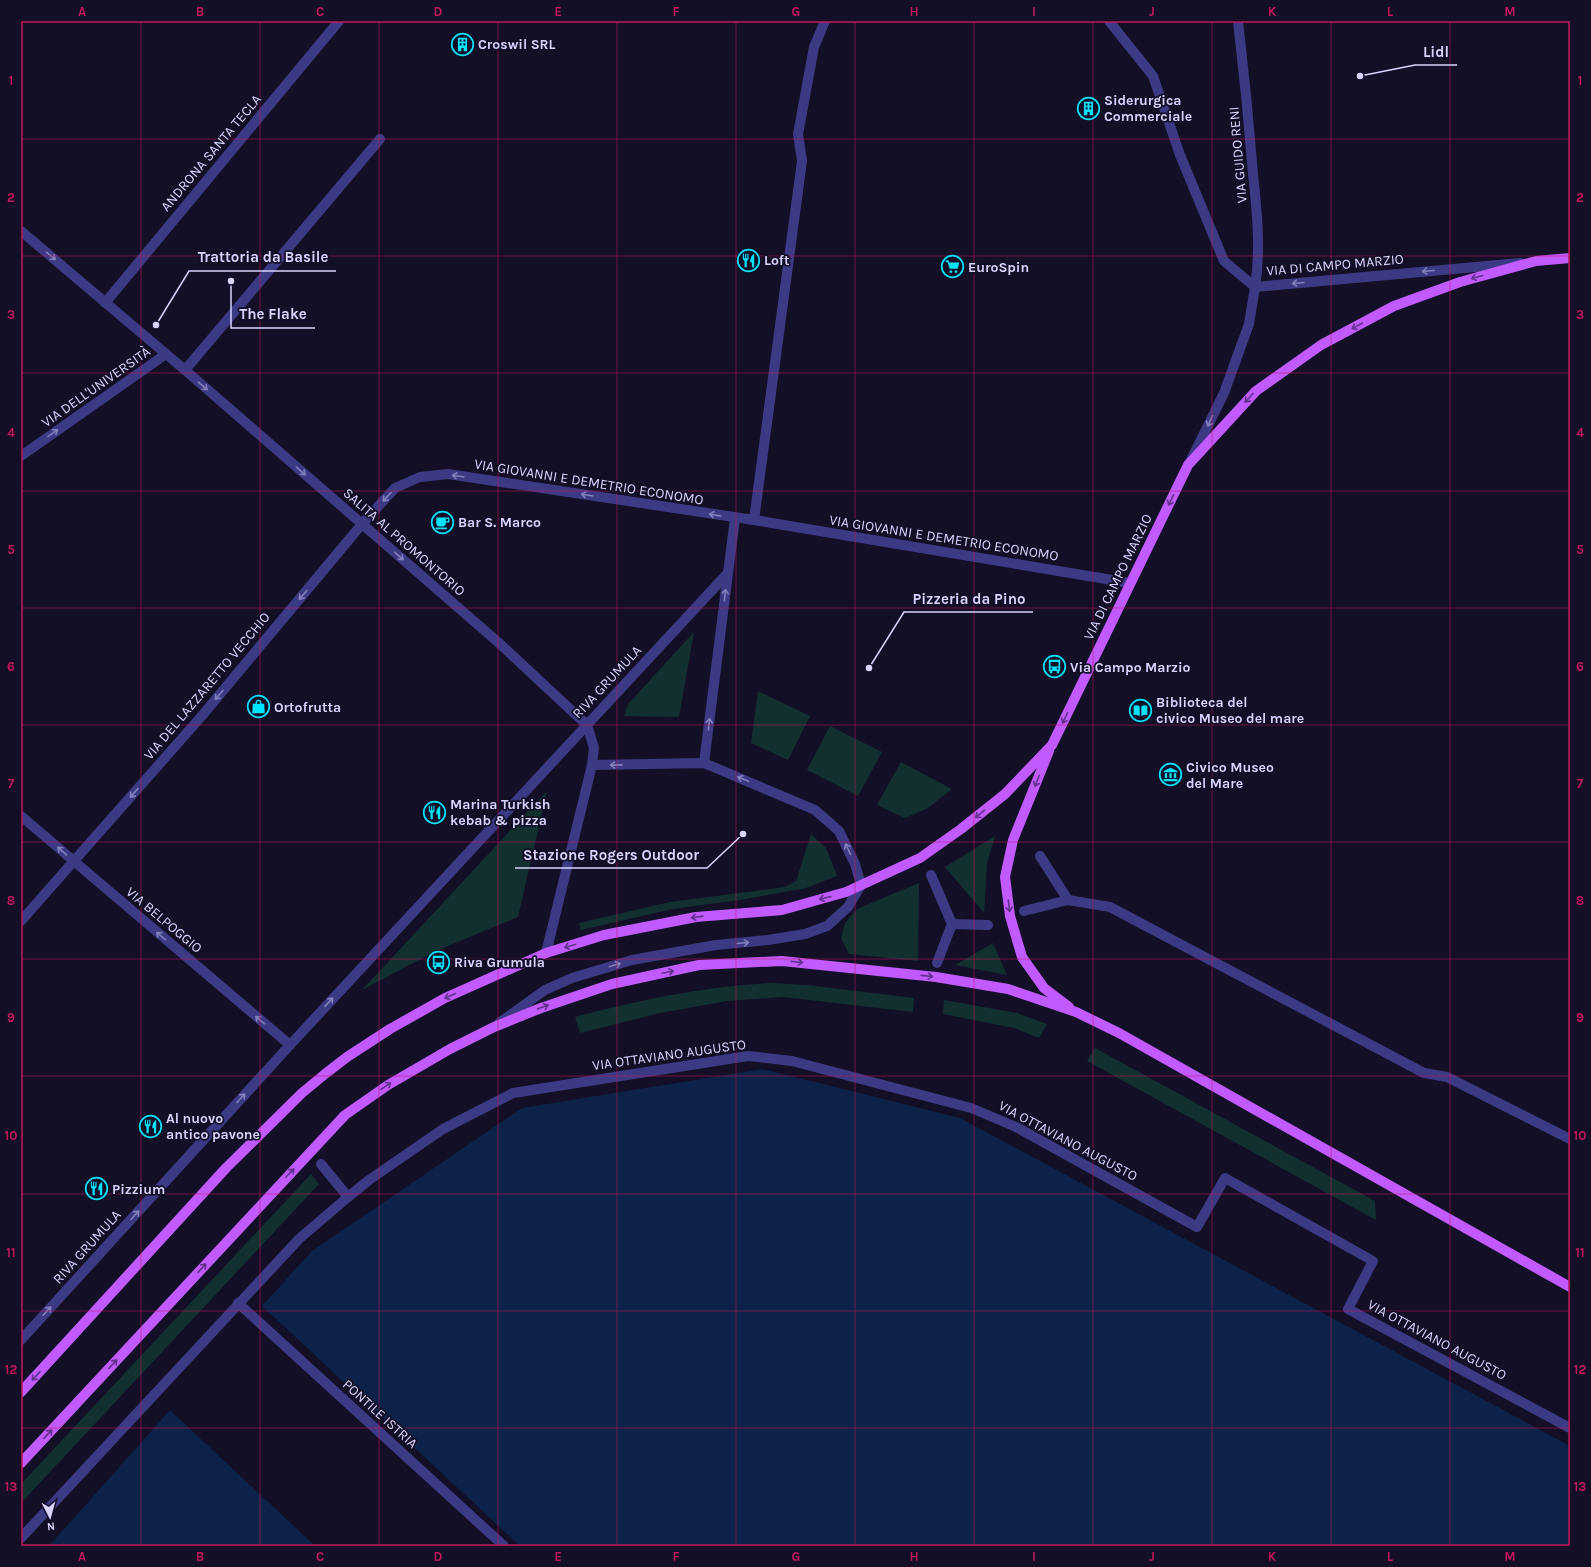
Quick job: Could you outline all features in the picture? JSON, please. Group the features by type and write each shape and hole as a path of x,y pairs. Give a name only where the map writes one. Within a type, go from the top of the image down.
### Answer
{"main road":[{"name":"VIA DI CAMPO MARZIO","path":"861,885 920,858 961,829 1005,794 1052,745 1188,465 1256,391 1321,345 1394,306 1460,282 1536,261 1570,258"},
{"path":"1052,745 1013,840 1005,877 1010,916 1022,957 1044,988 1076,1012"},
{"path":"21,1392 226,1168 302,1093 353,1053 445,998 546,953 604,935 696,917 782,910 846,892 861,885"},
{"path":"21,1463 345,1115 388,1085 450,1049 494,1026 612,984 699,965 782,961 936,977 1008,989 1076,1012 1119,1033 1570,1287"}],"street":[{"name":"ANDRONA SANTA TECLA","path":"105,303 339,21"},
{"path":"754,520 802,161 798,134 814,47 825,21"},
{"path":"1109,21 1153,76 1180,155 1224,261 1255,286"},
{"name":"VIA GUIDO RENI","path":"1238,21 1247,98 1256,204 1259,264 1255,286"},
{"path":"185,370 380,139"},
{"name":"SALITA AL PROMONTORIO","path":"21,231 185,370 499,642 587,725 594,748 592,765 546,953"},
{"name":"VIA DI CAMPO MARZIO","path":"1188,465 1224,394 1249,324 1255,286 1536,261"},
{"name":"VIA DELL'UNIVERSITÀ","path":"21,456 166,354"},
{"name":"VIA GIOVANNI E DEMETRIO ECONOMO","path":"420,477 448,474 754,520 1130,583"},
{"name":"VIA DEL LAZZARETTO VECCHIO","path":"21,921 200,718 362,524 395,488 420,477"},
{"path":"704,763 735,518"},
{"name":"RIVA GRUMULA","path":"21,1340 290,1045 728,574"},
{"path":"494,1026 545,990 572,978 632,960 716,945 768,940 805,934 826,926 848,907 861,885 855,864 839,831 815,810 704,763 592,765"},
{"name":"VIA BELPOGGIO","path":"21,816 290,1045"},
{"path":"1040,856 1068,900"},
{"path":"931,875 952,924 937,963"},
{"path":"1024,911 1068,900 1110,906 1424,1073 1447,1076 1570,1139"},
{"path":"952,924 988,925"},
{"name":"VIA OTTAVIANO AUGUSTO","path":"348,1197 369,1180 443,1129 513,1093 748,1056 792,1061 977,1111 1016,1126 1197,1227 1225,1178 1373,1261 1348,1309 1570,1428"},
{"path":"21,1538 299,1238 348,1197 321,1164"},
{"name":"PONTILE ISTRIA","path":"238,1303 504,1546"}],"green space":[{"path":"694,632 679,717 624,716 628,704"},
{"path":"758,691 810,716 788,760 751,743"},
{"path":"830,726 882,752 858,796 807,770"},
{"path":"901,762 952,789 928,808 905,818 877,805"},
{"path":"547,791 518,917 438,950 362,990"},
{"path":"811,834 826,848 837,876 806,888 740,900 673,909 581,930 579,923 670,902 785,887 796,881"},
{"path":"995,836 987,864 984,913 945,867"},
{"path":"919,883 918,961 849,954 841,938 845,923 857,909"},
{"path":"993,943 1007,975 955,965"},
{"path":"772,983 807,985 914,998 913,1012 783,997 727,1001 660,1013 580,1033 575,1017 672,995 722,987"},
{"path":"944,1000 1017,1013 1047,1024 1039,1038 1014,1028 943,1014"},
{"path":"1095,1048 1375,1201 1376,1220 1087,1061"},
{"path":"311,1174 319,1184 21,1503 21,1484"}],"water":[{"path":"762,1069 960,1118 1570,1446 1570,1546 520,1546 262,1306 312,1251 522,1108"},
{"path":"170,1410 315,1546 49,1546"}],"place":[{"name":"Croswil SRL","path":"463,44"},
{"name":"Lidl","path":"1360,76"},
{"name":"Siderurgica Commerciale","path":"1088,108"},
{"name":"Loft","path":"749,260"},
{"name":"EuroSpin","path":"953,267"},
{"name":"The Flake","path":"231,281"},
{"name":"Trattoria da Basile","path":"156,325"},
{"name":"Bar S. Marco","path":"443,522"},
{"name":"Via Campo Marzio","path":"1054,667"},
{"name":"Pizzeria da Pino","path":"869,668"},
{"name":"Ortofrutta","path":"259,707"},
{"name":"Biblioteca del civico Museo del mare","path":"1141,710"},
{"name":"Civico Museo del Mare","path":"1170,775"},
{"name":"Marina Turkish kebab & pizza","path":"434,812"},
{"name":"Stazione Rogers Outdoor","path":"743,834"},
{"name":"Riva Grumula","path":"438,962"},
{"name":"Al nuovo antico pavone","path":"150,1126"},
{"name":"Pizzium","path":"97,1189"}]}
